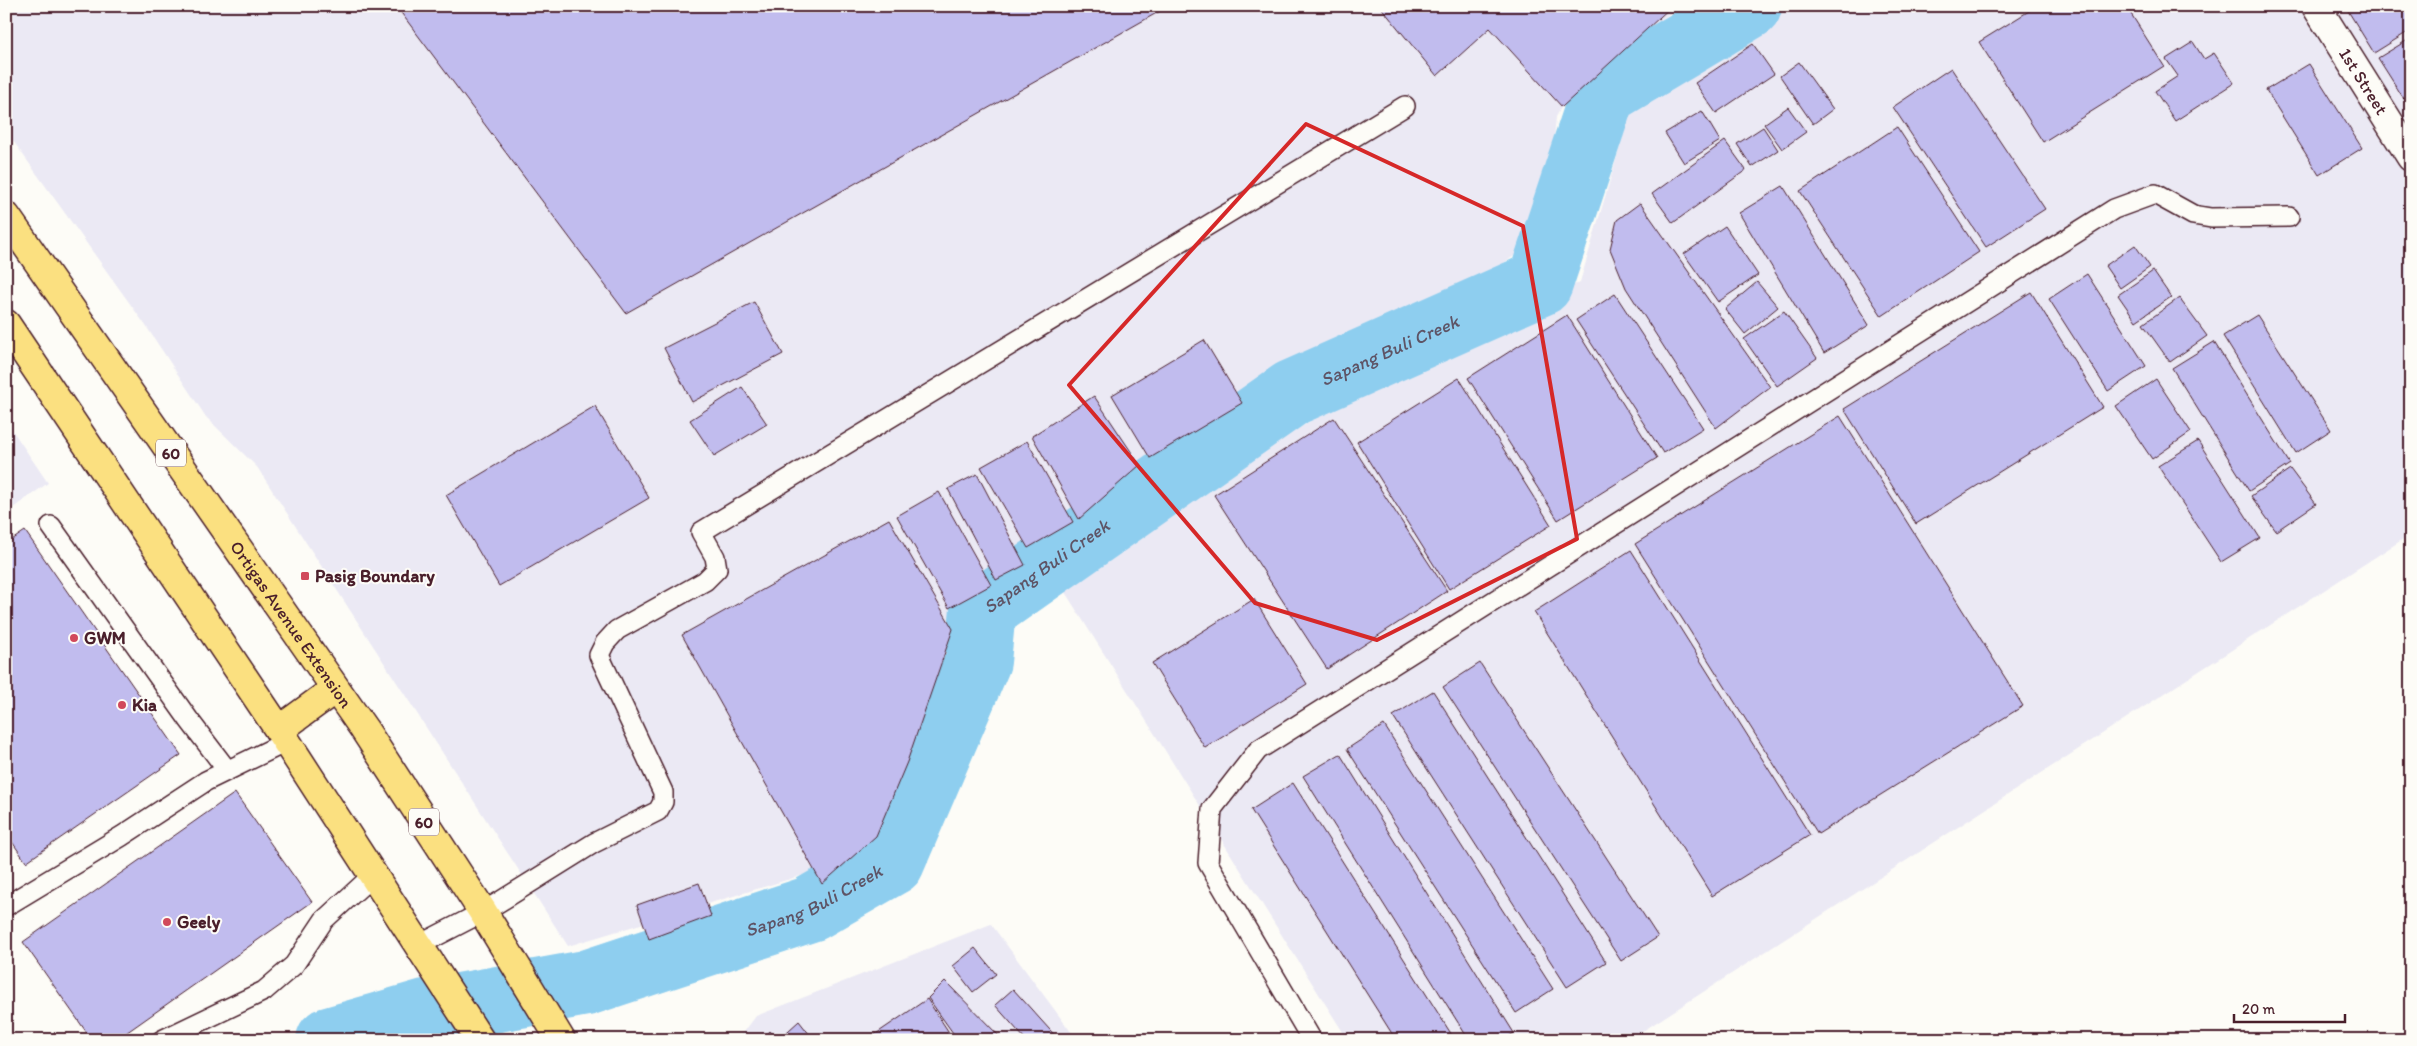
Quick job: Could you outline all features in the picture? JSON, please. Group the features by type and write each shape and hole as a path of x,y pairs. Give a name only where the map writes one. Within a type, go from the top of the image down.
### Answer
{"main road":[{"name":"Ortigas Avenue Extension","path":"6,216 335,689 483,912 561,1040"},
{"path":"6,324 283,736 480,1040"},
{"path":"283,736 335,689"}],"street":[{"name":"1st Street","path":"2316,6 2411,157"}],"lane":[{"path":"419,945 483,912 594,843 658,811 663,792 600,655 605,643 617,630 705,581 716,570 715,557 701,532 1405,106"},
{"path":"1312,1040 1208,863 1212,810 1258,750 2114,208 2155,194 2193,215 2211,218 2289,217"},
{"path":"51,526 188,720 228,770"},
{"path":"6,906 122,836 206,781 228,770 283,736"},
{"path":"162,1040 264,991 294,965 324,920 373,875"}],"highlighted area":[{"path":"1306,124 1523,226 1577,539 1377,640 1255,603 1069,385"}],"shaded area":[{"path":"6,6 1680,6 1572,87 1556,117 1545,235 1461,292 1306,376 958,602 941,643 922,730 881,813 840,864 568,946 257,467 206,417 146,326 6,131"},
{"path":"1773,6 2411,6 2411,534 1629,1040 1348,1040 1058,581 1320,415 1580,282 1636,92"},
{"path":"6,421 48,483 6,513"},
{"path":"991,924 1077,1040 738,1040 756,1016"}],"building":[{"path":"396,6 1169,6 626,313"},
{"path":"1380,6 1672,6 1562,107 1490,28 1437,76"},
{"path":"2037,6 2126,6 2164,66 2043,142 1979,42"},
{"path":"2345,6 2411,6 2411,30 2374,53"},
{"path":"2411,38 2411,110 2378,58"},
{"path":"2193,42 2204,59 2214,53 2234,83 2175,121 2155,91 2178,76 2166,59"},
{"path":"1753,44 1774,74 1716,113 1695,83"},
{"path":"1799,62 1833,109 1813,124 1780,76"},
{"path":"2309,64 2362,148 2319,175 2266,90"},
{"path":"1951,68 2045,209 1986,247 1893,107"},
{"path":"1788,107 1806,132 1782,149 1764,124"},
{"path":"1702,111 1720,141 1684,163 1665,133"},
{"path":"1763,127 1778,150 1752,167 1737,144"},
{"path":"1897,127 1979,252 1882,316 1800,191"},
{"path":"1725,141 1746,170 1673,223 1652,194"},
{"path":"1783,186 1869,325 1824,353 1739,213"},
{"path":"1640,203 1770,387 1716,428 1626,288 1610,249 1617,220"},
{"path":"1725,226 1758,275 1718,302 1684,254"},
{"path":"2135,245 2150,267 2120,288 2105,266"},
{"path":"2153,271 2171,297 2136,321 2118,295"},
{"path":"2087,274 2146,366 2108,391 2049,299"},
{"path":"1757,282 1778,307 1745,334 1725,309"},
{"path":"2031,292 2103,407 1916,524 1844,409"},
{"path":"1615,294 1703,428 1663,453 1576,320"},
{"path":"2179,298 2207,336 2170,362 2143,324"},
{"path":"754,302 783,354 692,402 664,348"},
{"path":"1784,311 1817,358 1777,386 1744,339"},
{"path":"1567,315 1657,458 1558,520 1468,378"},
{"path":"2257,315 2331,430 2296,453 2223,336"},
{"path":"1204,340 1242,403 1150,458 1112,395"},
{"path":"2214,342 2290,464 2249,491 2172,368"},
{"path":"1459,378 1551,525 1449,589 1357,442"},
{"path":"2156,379 2191,432 2152,459 2116,406"},
{"path":"742,387 767,424 714,456 690,420"},
{"path":"1094,396 1140,465 1079,519 1032,436"},
{"path":"595,406 649,498 499,586 446,495"},
{"path":"1840,416 2023,706 1818,834 1635,544"},
{"path":"1334,418 1447,591 1327,669 1214,495"},
{"path":"1027,441 1073,522 1028,548 981,467"},
{"path":"2198,441 2260,538 2221,562 2158,466"},
{"path":"2290,469 2316,504 2276,531 2251,496"},
{"path":"977,474 1025,565 996,580 948,489"},
{"path":"939,492 991,585 949,608 897,516"},
{"path":"889,519 953,629 907,762 876,836 822,884 682,635"},
{"path":"25,531 181,755 26,862 6,833 6,544"},
{"path":"1631,550 1810,835 1712,896 1534,612"},
{"path":"1254,599 1307,684 1205,748 1152,663"},
{"path":"1480,663 1658,937 1621,961 1443,687"},
{"path":"1433,691 1606,962 1567,987 1393,716"},
{"path":"1384,725 1553,989 1516,1013 1347,749"},
{"path":"1340,754 1514,1033 1503,1040 1469,1040 1303,776"},
{"path":"1293,783 1455,1040 1396,1040 1251,810"},
{"name":"Geely","path":"235,793 312,902 116,1040 92,1040 23,942"},
{"path":"699,883 711,916 649,939 637,905"},
{"path":"975,948 996,974 973,992 953,966"},
{"path":"945,981 1003,1040 958,1040 928,998"},
{"path":"1013,989 1059,1040 1026,1040 995,1005"},
{"path":"927,999 954,1040 867,1040"},
{"path":"799,1021 814,1040 778,1040"},
{"path":"770,1031 778,1040 761,1040"}],"waterway":[{"name":"Sapang Buli Creek","path":"329,1040 426,1012 586,983 810,909 892,862 978,661 983,610 1292,393 1540,283 1603,93 1749,6"}],"place":[{"name":"Pasig Boundary","path":"305,576"},
{"name":"GWM","path":"74,638"},
{"name":"Kia","path":"122,705"},
{"name":"Geely","path":"167,922"}]}
